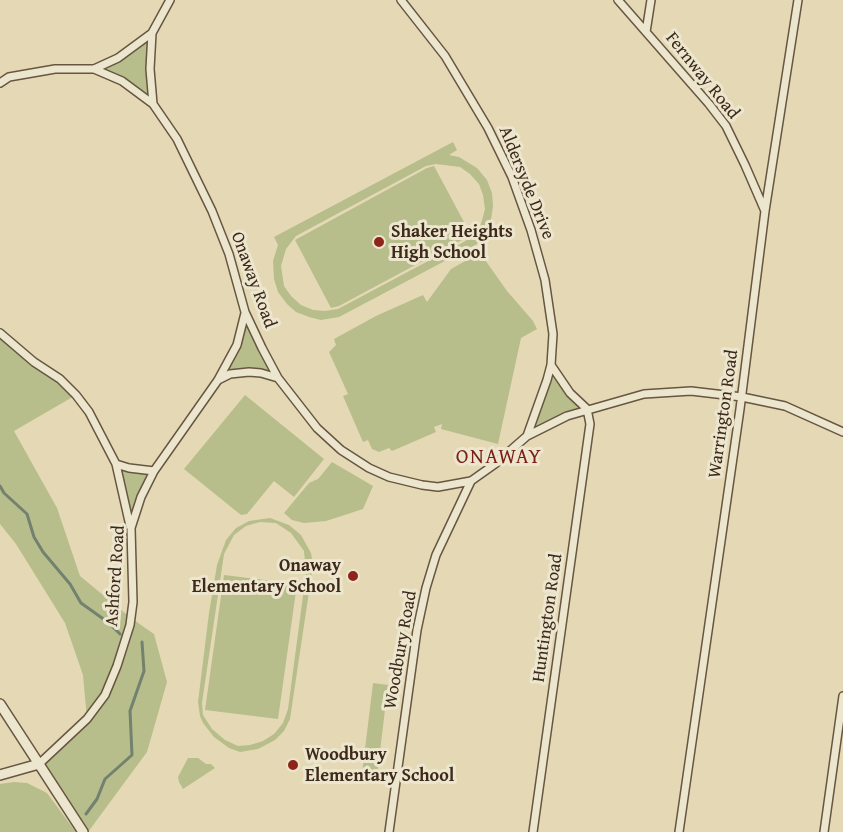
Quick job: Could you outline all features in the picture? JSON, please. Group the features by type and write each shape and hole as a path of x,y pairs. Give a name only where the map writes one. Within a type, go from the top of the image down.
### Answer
{"street":[{"path":"94,69 118,58 152,33 170,0"},
{"name":"Aldersyde Drive","path":"401,0 445,56 488,128 512,177 531,230 545,280 553,334 551,365 527,436"},
{"name":"Fernway Road","path":"618,0 726,126 765,211"},
{"path":"646,32 651,0"},
{"name":"Warrington Road","path":"679,832 742,397 765,211 798,0"},
{"name":"Onaway Road","path":"152,33 150,69 153,104 177,139 212,211 229,254 245,312 278,378 317,428 341,450 369,468 388,477 422,485 438,487 471,481 527,436 586,409 644,394 691,391 742,397 785,406 843,432"},
{"path":"0,83 9,77 55,69 94,69 122,81 153,104"},
{"path":"0,73 9,77"},
{"name":"Ashford Road","path":"39,764 87,719 105,695 130,625 133,602 131,528 141,497 154,471 218,380 237,345 245,312"},
{"path":"0,333 34,362 60,380 89,412 116,464 131,528"},
{"path":"551,365 570,393 586,409"},
{"path":"218,380 230,374 243,372 261,373 278,378"},
{"name":"Huntington Road","path":"533,832 590,424 586,409"},
{"path":"116,464 154,471"},
{"name":"Woodbury Road","path":"389,832 415,639 426,588 436,555 471,481"},
{"path":"824,832 843,696"},
{"path":"0,704 83,832"},
{"path":"0,775 39,764"}],"green space":[{"path":"152,33 153,104 138,91 94,69 118,58"},
{"path":"453,142 457,150 449,155 459,157 477,168 487,180 492,193 491,220 486,233 477,244 339,317 321,320 309,317 296,312 287,304 278,292 274,279 273,261 278,245 274,237","holes":["436,164 460,167 479,184 483,195 485,209 481,224 473,236 338,309 313,310 301,305 291,296 284,286 281,266 286,249 296,236 426,166"]},
{"path":"434,166 471,235 339,306 331,308 295,240"},
{"path":"476,255 483,257 537,329 521,338 498,444 441,429 442,424 434,427 436,432 392,451 389,448 379,452 372,449 368,440 363,442 343,396 348,394 329,352 336,345 334,339 376,316 423,295 427,302 451,269"},
{"path":"245,312 278,378 249,372 218,380 232,355"},
{"path":"0,333 76,395 14,431 57,508 80,576 154,634 167,682 147,752 88,832 83,832 39,764 87,719 83,675 65,623 16,544 0,524"},
{"path":"551,365 587,409 527,436"},
{"path":"245,395 324,459 294,497 274,481 247,514 241,515 184,469"},
{"path":"332,462 373,486 363,509 326,521 304,523 292,520 284,513 309,483 318,479"},
{"path":"116,464 154,471 131,528"},
{"path":"270,518 289,525 301,535 311,553 313,565 290,719 284,731 275,740 258,749 240,752 229,748 214,737 203,723 198,702 217,565 226,540 236,528 249,521","holes":["260,522 276,523 291,533 304,551 306,573 288,709 283,723 274,734 263,741 238,746 225,740 212,729 203,715 202,703 224,554 234,535 246,526"]},
{"path":"224,575 297,584 278,719 205,710"},
{"path":"373,683 388,685 377,776 362,774"},
{"path":"188,758 198,758 215,768 183,789 178,777"},
{"path":"27,783 47,793 76,832 0,832 0,784"}],"waterway":[{"path":"0,486 4,493 27,514 34,537 43,552 70,584 81,603 120,634"},
{"path":"86,814 97,799 105,779 132,755 130,711 144,671 142,642"}],"place":[{"name":"Shaker Heights High School","path":"379,242"},
{"name":"Onaway Elementary School","path":"353,576"},
{"name":"Woodbury Elementary School","path":"293,765"}],"district":[{"name":"ONAWAY","path":"499,458"}]}
